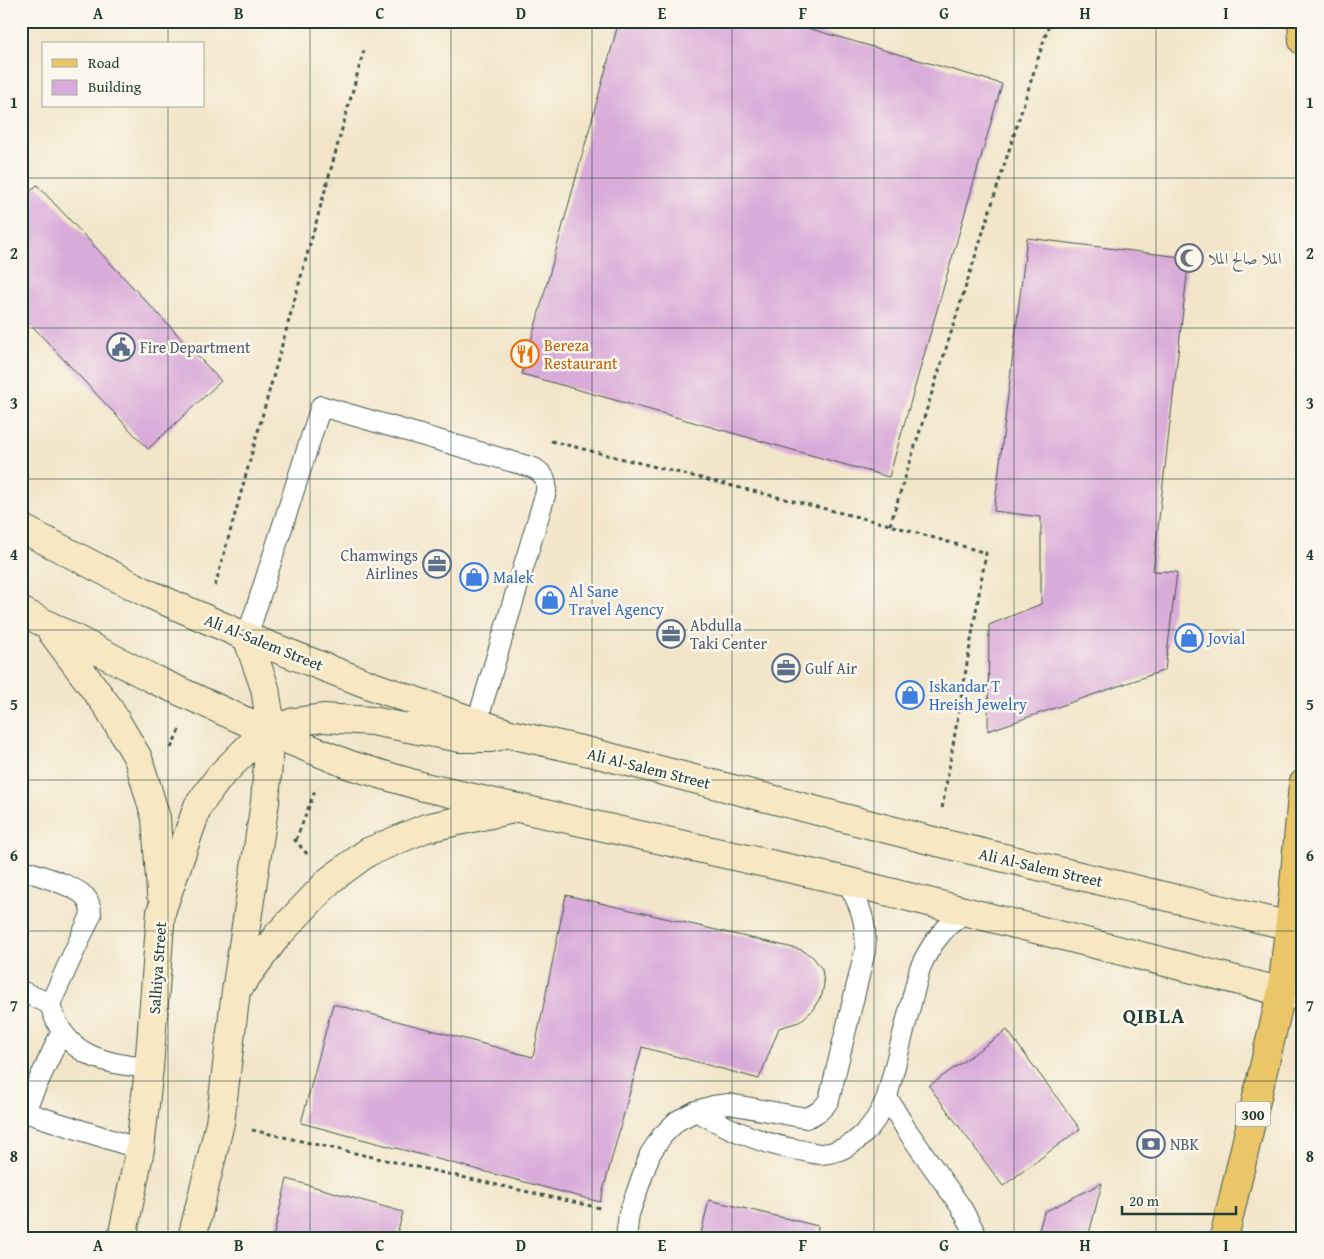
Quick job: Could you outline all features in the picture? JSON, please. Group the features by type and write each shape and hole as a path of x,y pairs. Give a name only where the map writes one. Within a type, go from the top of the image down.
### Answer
{"main road":[{"path":"1302,21 1303,41"},
{"name":"Ali Al-Salem Street","path":"21,528 147,593 247,637 375,687 510,734 590,752 937,842 1296,927"},
{"path":"21,611 153,679 269,732 350,765 424,787 846,881 1292,994"},
{"path":"48,626 108,707 138,758 156,818 162,884 161,912"},
{"path":"192,1238 220,1123 236,992 265,802 269,714 265,688 247,637"},
{"name":"Salhiya Street","path":"122,1238 140,1149 150,1068 161,912 198,806 220,776 249,747 269,732 294,722 323,718 372,721 460,738 490,738 510,734"},
{"name":"300","path":"1224,1238 1292,994 1303,784"},
{"path":"236,992 276,937 330,880 368,852 426,828 516,808"}],"lane":[{"path":"247,637 321,406 534,468 543,473 547,481 546,492 477,722"},
{"path":"21,869 76,890 88,900 90,907 91,915 50,1004 54,1019 75,1045 92,1057 117,1065 150,1068"},
{"path":"626,1238 630,1214 650,1154 658,1142 678,1121 696,1111 729,1104 806,1118 816,1114 829,1100 865,951 864,919 857,899 846,881"},
{"path":"696,1111 721,1125 747,1136 783,1148 820,1154 835,1151 861,1137 881,1113 887,1097 920,968 928,951 939,935 951,922 967,911"},
{"path":"21,991 50,1004"},
{"path":"62,1031 23,1111 140,1149"},
{"path":"887,1097 906,1129 962,1207 978,1238"},
{"path":"614,1238 630,1214"}],"path":[{"path":"890,525 1050,21"},
{"path":"206,618 364,50"},
{"path":"550,441 890,525 986,553 937,842"},
{"path":"220,1123 630,1214"}],"building":[{"path":"619,21 783,21 1002,84 889,477 522,374"},
{"name":"Fire Department","path":"37,185 221,381 148,449 21,314 21,200"},
{"path":"1027,238 1189,258 1153,571 1177,572 1165,670 988,731 989,625 1041,604 1041,517 994,511"},
{"path":"566,895 802,950 813,957 822,969 824,984 822,995 811,1012 799,1022 779,1028 759,1079 642,1047 600,1202 301,1123 333,1004 533,1057"},
{"path":"1007,1030 1080,1129 1003,1186 929,1086"},
{"path":"287,1179 403,1212 396,1238 273,1238"},
{"path":"1102,1183 1088,1238 1037,1238 1044,1212"},
{"path":"709,1200 818,1226 817,1238 700,1238"}],"place":[{"name":"الملا صالح الملا","path":"1189,258"},
{"name":"Fire Department","path":"121,347"},
{"name":"Bereza Restaurant","path":"525,354"},
{"name":"Chamwings Airlines","path":"437,564"},
{"name":"Malek","path":"474,577"},
{"name":"Al Sane Travel Agency","path":"550,600"},
{"name":"Abdulla Taki Center","path":"671,634"},
{"name":"Jovial","path":"1189,638"},
{"name":"Gulf Air","path":"786,668"},
{"name":"Iskandar T Hreish Jewelry","path":"910,695"},
{"name":"NBK","path":"1151,1144"}],"district":[{"name":"QIBLA","path":"1154,1015"}]}
